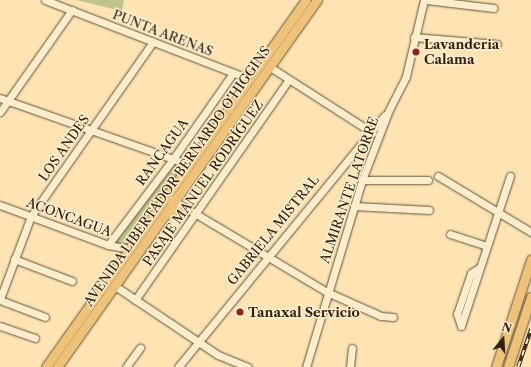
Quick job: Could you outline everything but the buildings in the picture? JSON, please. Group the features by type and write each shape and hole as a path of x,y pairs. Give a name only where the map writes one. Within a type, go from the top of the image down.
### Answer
{"main road":[{"name":"AVENIDA LIBERTADOR BERNARDO O'HIGGINS","path":"56,367 165,215 171,199 190,165 306,0"},
{"name":"AVENIDA LIBERTADOR BERNARDO O'HIGGINS","path":"46,367 130,249 171,199 180,191 317,0"},
{"path":"180,191 192,212"},
{"path":"165,215 172,211 192,212"},
{"path":"496,367 531,260"},
{"path":"508,367 531,297"}],"street":[{"name":"PUNTA ARENAS","path":"45,0 250,79"},
{"path":"425,0 494,8"},
{"name":"ALMIRANTE LATORRE","path":"306,367 327,292 362,180 389,110 403,84 414,37 425,0"},
{"path":"0,112 72,10"},
{"path":"414,37 497,44"},
{"name":"LOS ANDES","path":"0,299 3,276 14,259 31,216 153,42"},
{"path":"270,67 378,136"},
{"name":"RANCAGUA","path":"108,245 173,159 233,73"},
{"name":"PASAJE MANUEL RODRÍGUEZ","path":"135,300 192,212 289,79"},
{"path":"0,98 190,165"},
{"name":"GABRIELA MISTRAL","path":"178,367 266,256 389,110"},
{"path":"438,176 531,232"},
{"path":"479,268 471,273 457,314 461,326 510,176"},
{"path":"362,180 428,180"},
{"path":"171,199 327,292 381,316 393,317"},
{"name":"ACONCAGUA","path":"0,205 108,245 130,249"},
{"path":"354,206 429,210"},
{"path":"450,234 486,246"},
{"path":"14,259 72,281"},
{"path":"115,286 218,355 248,367"},
{"path":"0,299 45,317"},
{"path":"0,326 35,338"},
{"path":"126,367 140,348"},
{"path":"350,367 352,348"}],"green space":[{"path":"76,0 124,0 122,11"},
{"path":"173,159 184,166 127,248 108,245"}],"railway":[{"path":"518,367 531,329"}],"place":[{"name":"Lavanderia Calama","path":"416,52"},
{"name":"Tanaxal Servicio","path":"240,312"}]}
